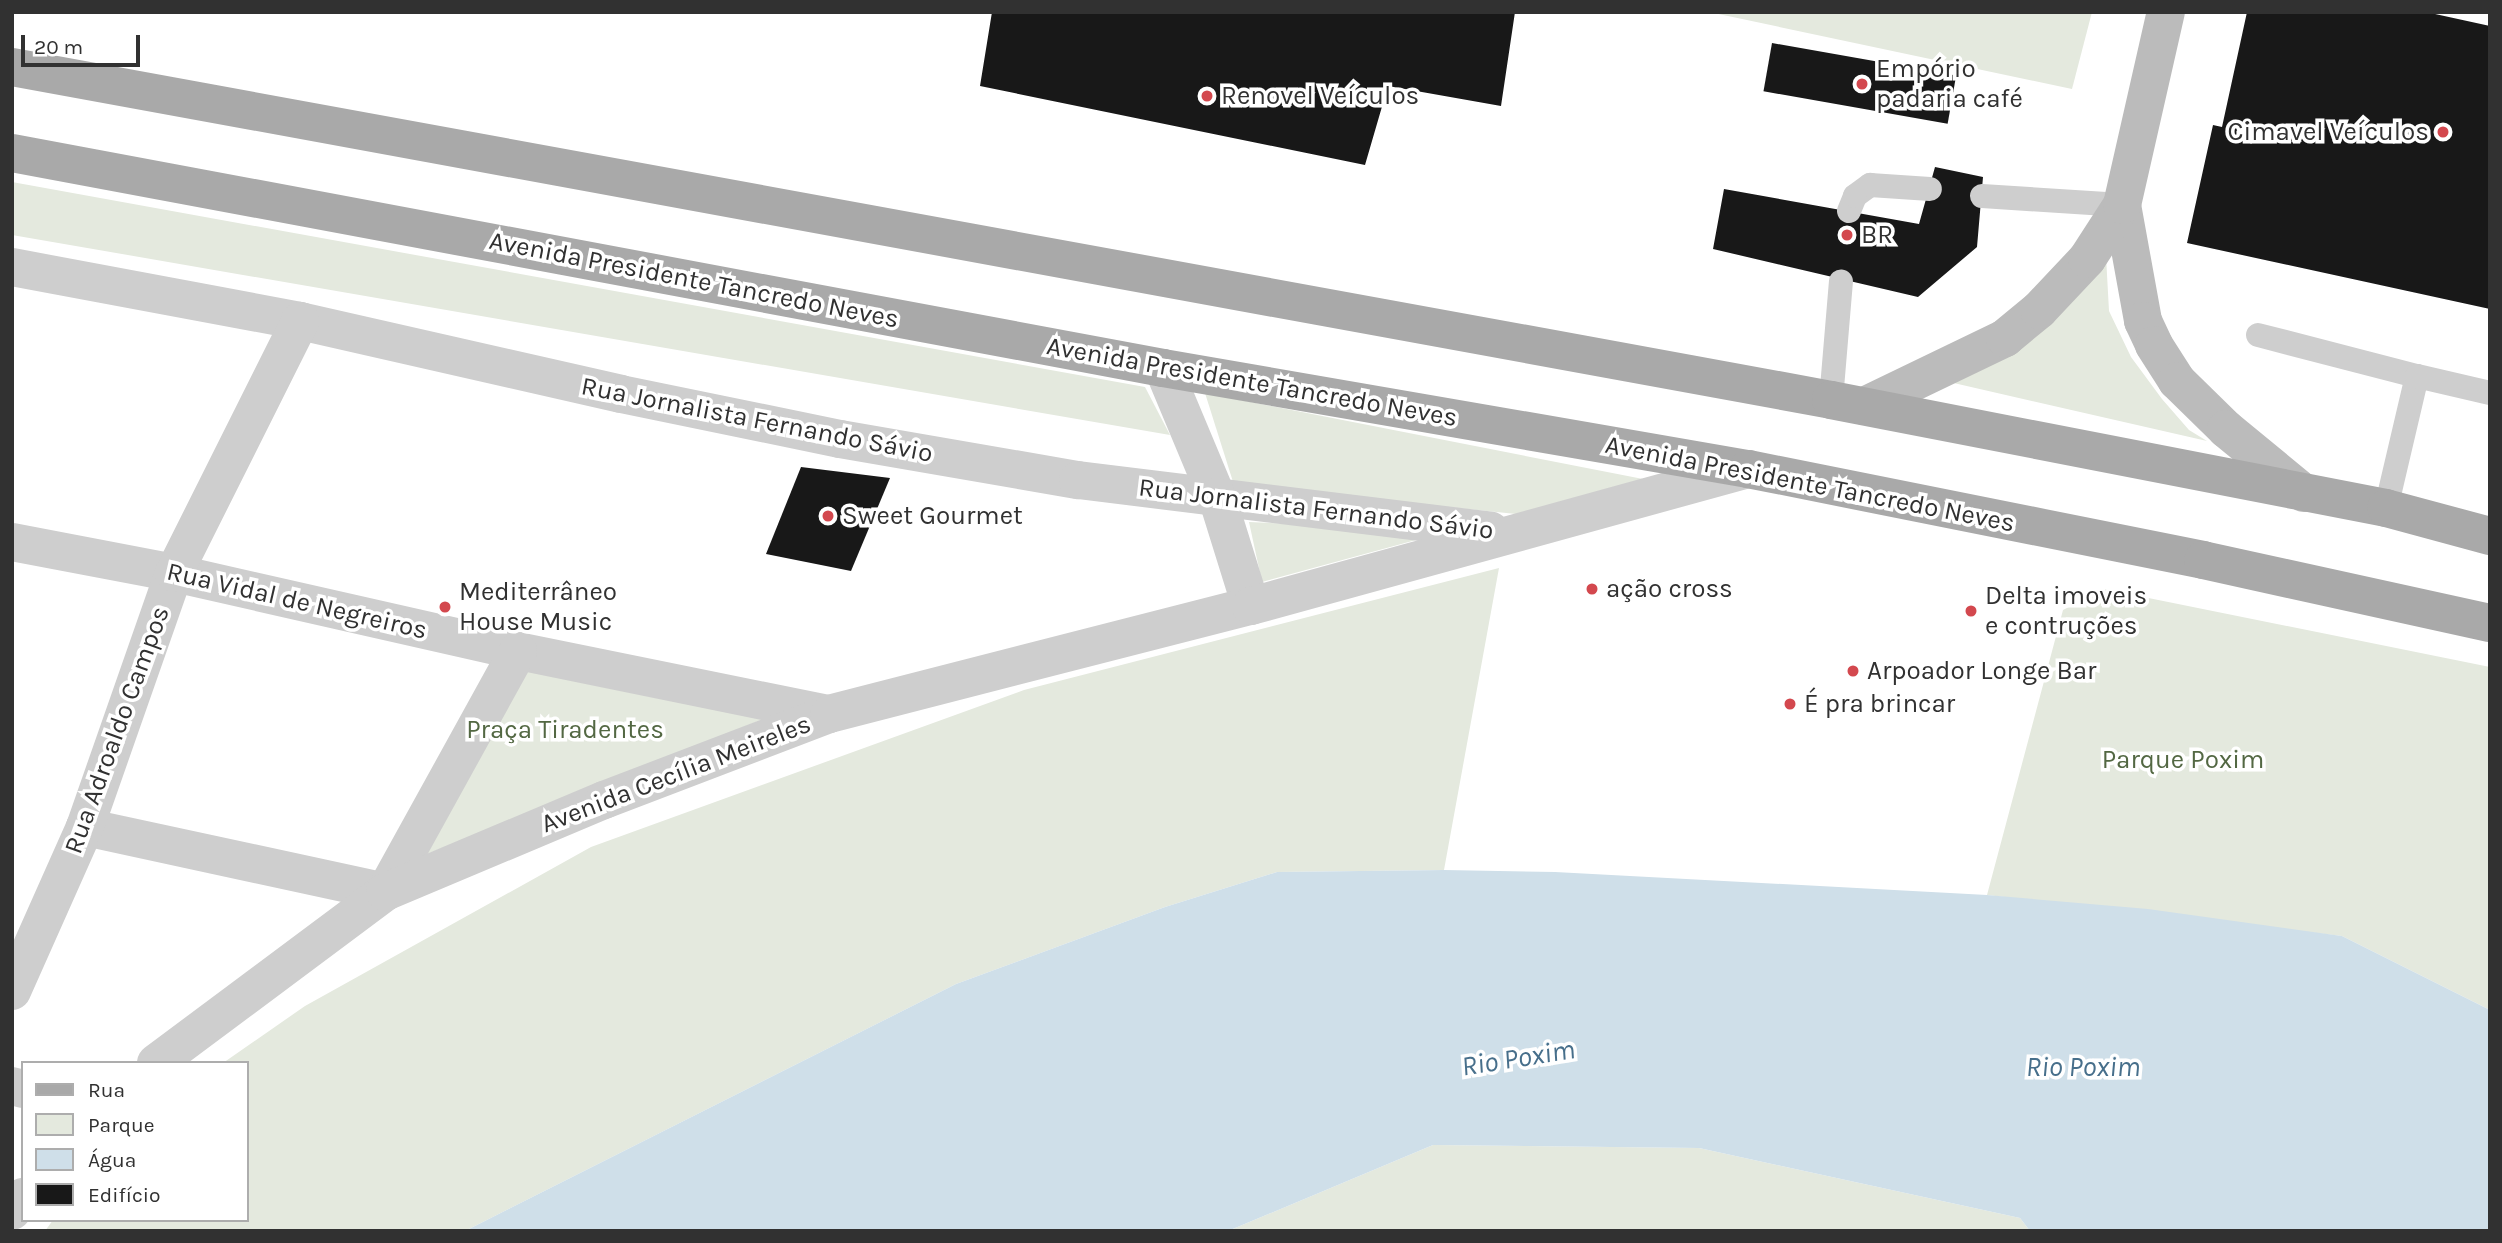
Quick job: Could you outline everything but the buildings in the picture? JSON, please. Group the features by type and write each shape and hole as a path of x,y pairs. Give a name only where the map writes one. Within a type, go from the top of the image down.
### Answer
{"main road":[{"path":"12,67 1847,403 2386,508 2490,536"},
{"name":"Avenida Presidente Tancredo Neves","path":"12,153 1163,368 1748,469 2190,557 2490,623"}],"street":[{"path":"1847,403 2005,338 2039,310 2087,259 2122,205 2166,12"},
{"path":"2122,205 2143,321 2154,345 2177,381 2226,429 2304,493"},
{"name":"Rua Jornalista Fernando Sávio","path":"12,267 300,321 621,394 840,439 1078,480 1507,533"},
{"name":"Rua Adroaldo Campos","path":"12,991 85,827 174,573 300,321"},
{"path":"1163,368 1217,497 1251,606 1507,533 1748,469"},
{"name":"Rua Vidal de Negreiros","path":"12,542 174,573 518,651 829,714"},
{"name":"Avenida Cecília Meireles","path":"159,1061 385,892 604,800 829,714 1251,606"},
{"path":"85,827 385,892 518,651"}],"lane":[{"path":"1849,211 1855,196 1870,185 1930,189"},
{"path":"1982,196 2122,205"},
{"path":"1841,281 1847,403"},
{"path":"2258,335 2490,393"},
{"path":"2386,508 2417,376"}],"green space":[{"path":"1709,12 2092,12 2072,89"},
{"path":"12,182 1145,387 1170,435 12,235"},
{"path":"2106,256 2109,311 2131,357 2189,430 2207,441 1945,381"},
{"path":"1205,393 1643,479 1516,514 1234,485"},
{"path":"1249,522 1449,531 1262,582"},
{"path":"1499,568 1444,870 1277,872 1165,907 956,984 465,1231 45,1231 52,1222 248,1222 248,1061 226,1061 305,1006 591,847 1024,690"},
{"name":"Parque Poxim","path":"2104,589 2490,667 2490,1010 2342,936 1987,895 2063,610"},
{"name":"Praça Tiradentes","path":"528,661 818,697 427,854"},
{"path":"1433,1145 1699,1148 2020,1218 2030,1231 1228,1231"}],"water":[{"name":"Rio Poxim","path":"1277,872 1555,872 1987,895 2148,909 2342,936 2490,1010 2490,1231 2030,1231 2020,1218 1699,1148 1433,1145 1228,1231 465,1231 956,984 1165,907"}],"place":[{"name":"Empório padaria café","path":"1862,84"},
{"name":"Renovel Veículos","path":"1207,96"},
{"name":"Cimavel Veículos","path":"2443,132"},
{"name":"BR","path":"1847,235"},
{"name":"Sweet Gourmet","path":"828,516"},
{"name":"ação cross","path":"1592,589"},
{"name":"Mediterrâneo House Music","path":"445,607"},
{"name":"Delta imoveis e contruções","path":"1971,611"},
{"name":"Arpoador Longe Bar","path":"1853,671"},
{"name":"É pra brincar","path":"1790,704"}]}
